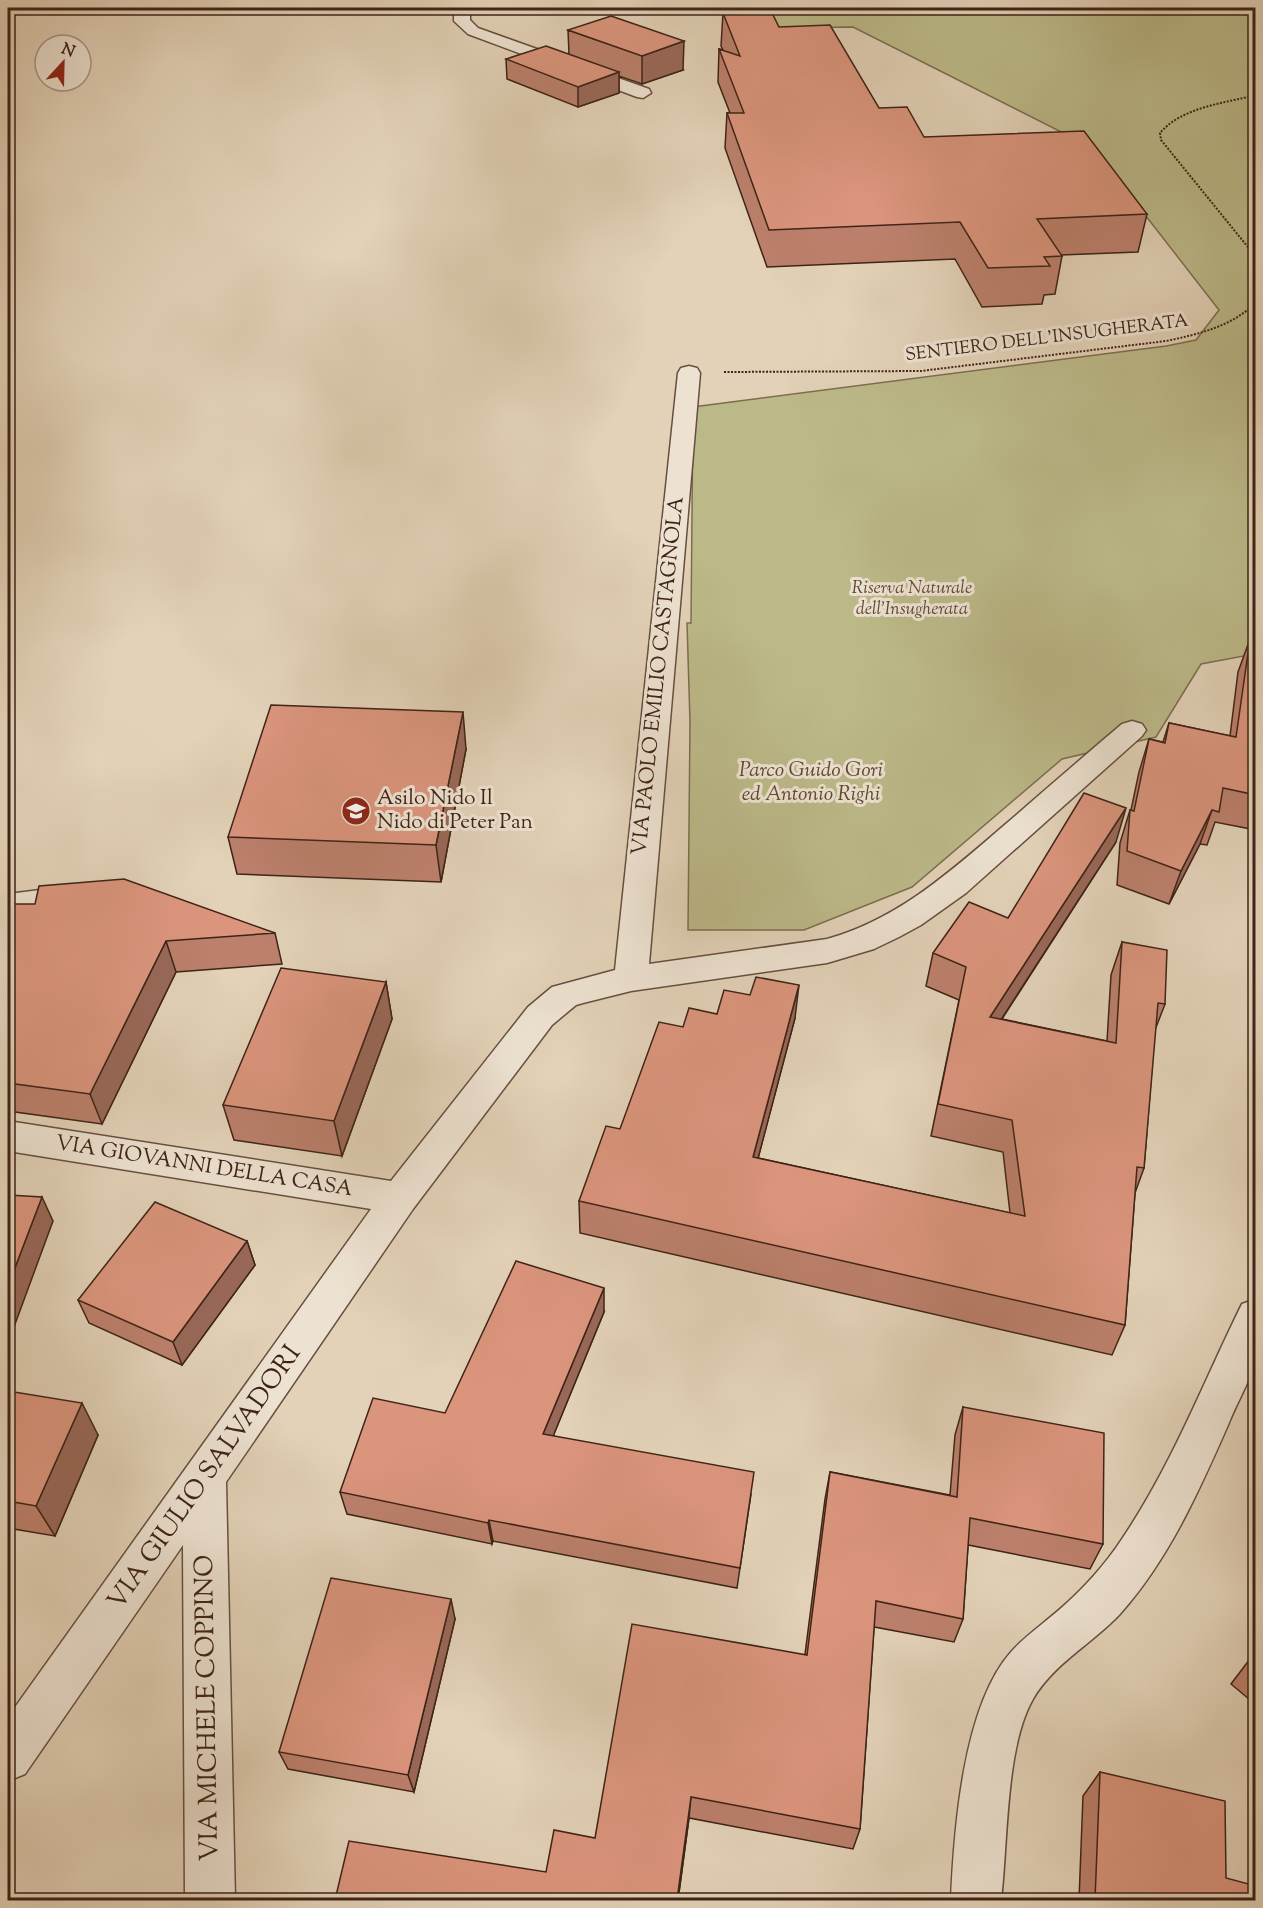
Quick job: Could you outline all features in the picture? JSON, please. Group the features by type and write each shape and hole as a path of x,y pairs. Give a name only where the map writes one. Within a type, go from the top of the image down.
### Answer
{"street":[{"path":"467,8 462,13 462,21 473,31 643,93"},
{"name":"VIA PAOLO EMILIO CASTAGNOLA","path":"631,979 689,373"},
{"path":"400,1198 540,1016 564,996 631,979 827,951 862,941 888,929 910,917 955,885 1132,730"},
{"path":"8,905 83,896"},
{"name":"VIA GIOVANNI DELLA CASA","path":"8,1136 400,1198"},
{"name":"VIA GIULIO SALVADORI","path":"8,1757 400,1198"},
{"path":"976,1900 990,1761 1002,1717 1015,1684 1052,1643 1094,1609 1137,1556 1176,1488 1246,1335"},
{"name":"VIA MICHELE COPPINO","path":"204,1480 210,1900"}],"path":[{"path":"1256,95 1179,118 1164,127 1160,133 1161,140 1256,257"},
{"name":"SENTIERO DELL'INSUGHERATA","path":"689,373 921,371 1191,336 1226,324 1256,303"}],"green space":[{"name":"Riserva Naturale dell'Insugherata","path":"736,8 1255,8 1255,654 1201,664 1156,737 1062,759 912,887 804,930 688,930 690,722 687,623 691,623 693,407 1166,346 1196,340 1219,310 1093,148 853,27 767,28 728,19"}],"building":[{"path":"771,11 779,27 830,25 879,108 907,107 924,137 1084,131 1147,214 1037,219 1062,256 1044,257 1050,266 988,268 960,222 769,230 727,113 744,113 719,49 740,56 723,13"},
{"path":"611,16 684,41 642,56 568,30"},
{"path":"546,46 619,72 578,87 506,59"},
{"path":"1250,639 1256,640 1256,795 1223,788 1219,812 1212,810 1181,871 1127,851 1130,810 1134,811 1149,739 1165,743 1169,723 1236,737"},
{"name":"Asilo Nido Il Nido di Peter Pan","path":"271,705 463,712 436,845 228,837"},
{"path":"1084,793 1126,808 990,1017 1116,1043 1122,942 1167,950 1165,1004 1158,1003 1144,1168 1137,1167 1125,1325 579,1201 606,1126 620,1129 659,1022 683,1027 689,1008 717,1014 724,990 750,995 756,977 799,985 753,1157 1025,1216 1012,1120 938,1104 966,967 933,953 969,902 1008,918"},
{"path":"124,879 275,933 166,941 90,1094 8,1083 8,904 35,904 39,886"},
{"path":"281,968 386,982 334,1121 223,1105"},
{"path":"8,1195 42,1197 8,1286"},
{"path":"155,1202 247,1241 173,1342 78,1300"},
{"path":"516,1261 604,1288 543,1434 754,1472 740,1568 489,1520 488,1523 340,1492 373,1398 445,1413"},
{"path":"8,1391 82,1403 36,1506 8,1501"},
{"path":"963,1407 1104,1433 1103,1544 970,1518 963,1619 876,1601 860,1829 691,1797 677,1900 335,1900 349,1841 546,1872 554,1830 595,1838 632,1624 807,1655 830,1472 957,1497"},
{"path":"331,1578 451,1599 408,1775 279,1752"},
{"path":"1100,1772 1225,1801 1226,1878 1256,1886 1256,1900 1095,1900"}],"place":[{"name":"Asilo Nido Il Nido di Peter Pan","path":"356,811"}],"park label":[{"name":"Parco Guido Gori ed Antonio Righi","path":"811,783"}]}
